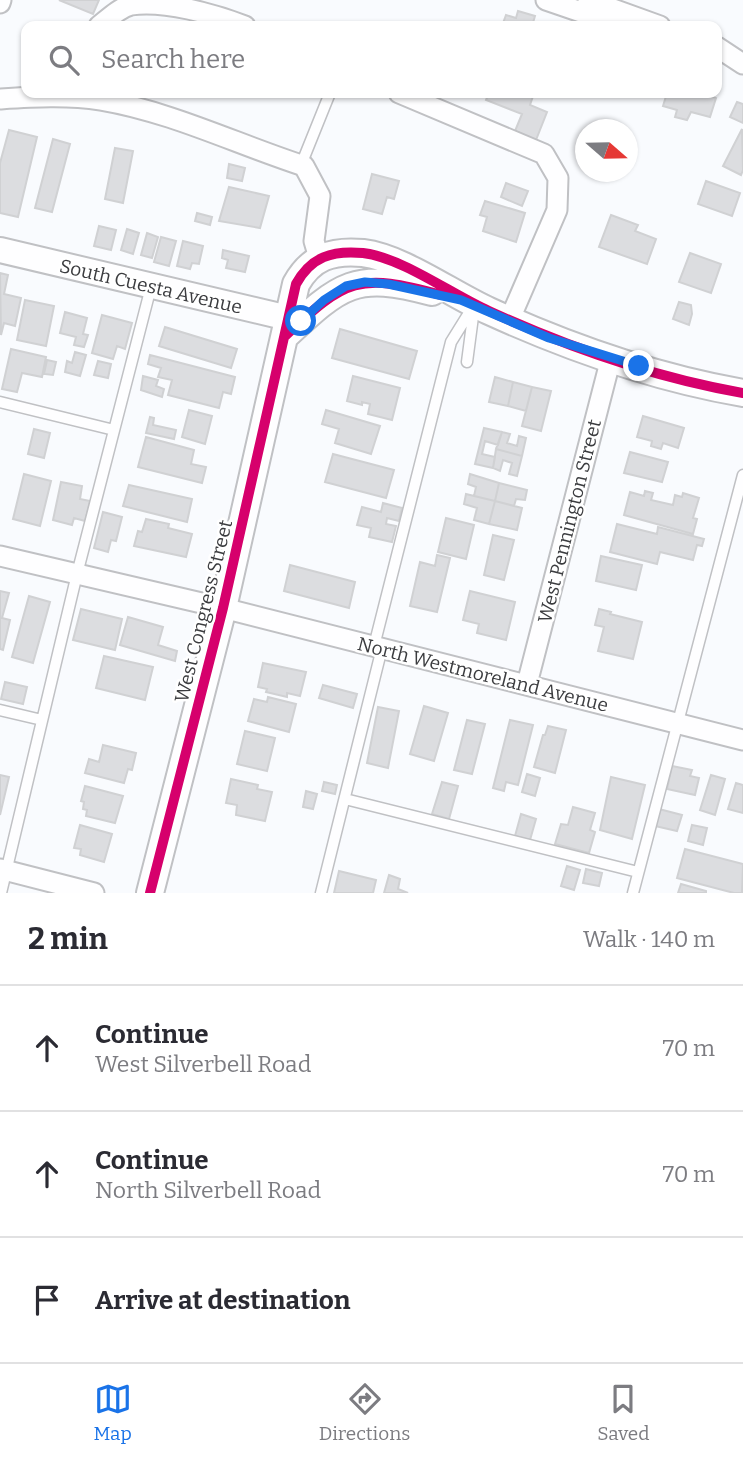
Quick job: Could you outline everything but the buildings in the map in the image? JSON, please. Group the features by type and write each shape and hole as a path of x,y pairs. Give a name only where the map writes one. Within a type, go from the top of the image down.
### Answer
{"main road":[{"path":"319,258 347,252 366,253 393,261 474,305 549,338 709,386 743,393"},
{"name":"West Congress Street","path":"150,893 292,325 296,284 309,265 319,258"},
{"path":"292,325 346,286 365,282 424,290 474,305"}],"street":[{"path":"546,0 607,21"},
{"path":"587,0 646,21"},
{"path":"106,21 129,5 149,3 168,4 228,21"},
{"path":"722,51 743,66"},
{"path":"722,60 743,66"},
{"path":"0,99 21,97"},
{"path":"86,98 140,108 304,166 320,195 314,241 319,258"},
{"path":"411,98 544,154 558,178 557,210 509,321"},
{"name":"South Cuesta Avenue","path":"0,250 292,325"},
{"name":"West Pennington Street","path":"527,684 611,358"},
{"name":"North Westmoreland Avenue","path":"0,556 223,608 743,740"},
{"path":"3,869 94,893"}],"lane":[{"path":"301,165 328,98"},
{"path":"1,893 3,869 151,287"},
{"path":"467,362 474,305"},
{"path":"321,893 451,342 474,305"},
{"path":"0,402 114,430"},
{"path":"633,893 743,475"},
{"path":"0,710 42,720"},
{"path":"345,799 638,872"}],"cycle path":[{"path":"150,893 223,608 296,284 308,267 332,254 363,253 378,256 410,269 489,311 581,349 678,379 743,393"},
{"path":"285,336 323,302 355,286 390,284 441,295"}],"route":[{"path":"301,321 324,300 346,286 365,282 388,284 461,300 549,338 639,366"}]}
